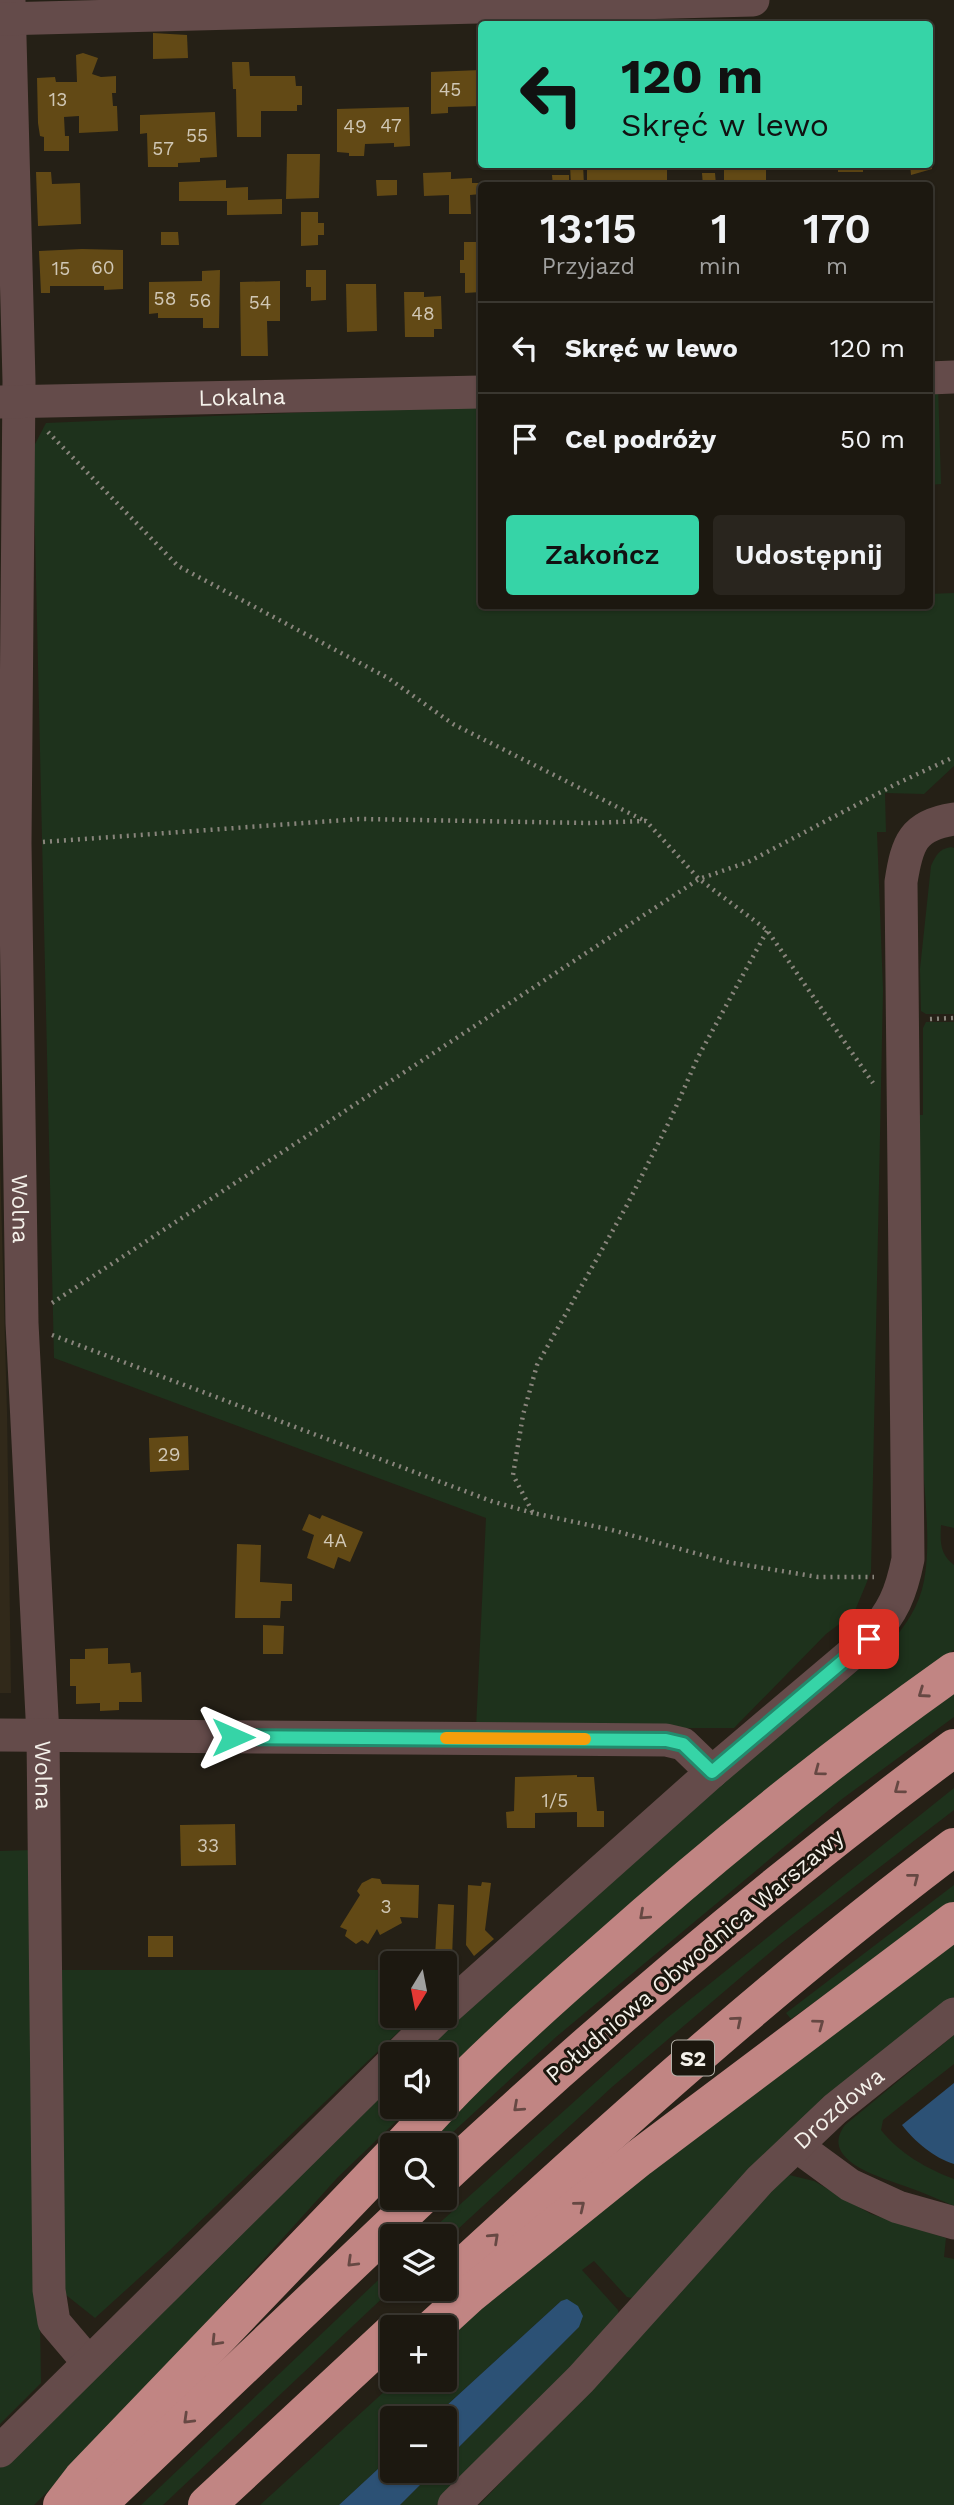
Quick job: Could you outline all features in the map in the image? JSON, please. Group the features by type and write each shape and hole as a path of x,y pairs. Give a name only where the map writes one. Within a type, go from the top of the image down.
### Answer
{"highway":[{"path":"457,2087 490,2052 660,1900 749,1825 893,1714 954,1671"},
{"name":"Południowa Obwodnica Warszawy","path":"457,2163 565,2064 710,1938 833,1839 954,1748"},
{"name":"S2","path":"457,2272 706,2046 863,1917 954,1847"},
{"path":"447,2315 639,2158 954,1921"},
{"path":"414,2133 427,2119"},
{"path":"62,2505 82,2479 380,2169"},
{"path":"97,2505 407,2210"},
{"path":"412,2315 426,2301"},
{"path":"207,2505 380,2344"},
{"path":"222,2505 312,2437 380,2375"}],"street":[{"path":"6,12 753,0"},
{"name":"Wolna","path":"6,12 22,1323 43,1736 49,2290 54,2322 88,2362"},
{"path":"933,378 954,377"},
{"name":"Lokalna","path":"10,402 478,392"},
{"path":"457,1999 712,1772 869,1639 887,1619 897,1601 908,1559 901,882 905,857 914,838 929,824 954,820"},
{"path":"0,1735 666,1740 683,1744 712,1772"},
{"name":"Drozdowa","path":"954,2014 835,2109 798,2147 850,2185 898,2207 954,2223"},
{"path":"412,2042 427,2028"},
{"path":"0,2451 380,2075"},
{"path":"454,2505 581,2379 760,2180 798,2147"}],"path":[{"path":"10,402 178,566 388,678 453,724 646,821 699,879 767,930 874,1084"},
{"path":"22,1323 699,879 748,862 954,757"},
{"path":"15,844 359,819 589,823 646,821"},
{"path":"533,1513 513,1475 523,1415 537,1365 626,1207 698,1057 767,930"},
{"path":"22,1323 491,1501 612,1530 727,1562 818,1577 885,1576"}],"shaded area":[{"path":"0,1162 7,1412 11,1693 0,1693"}],"green space":[{"path":"938,388 941,484 933,485 933,389"},
{"path":"478,405 478,609 933,609 933,594 954,593 954,766 924,794 885,793 886,832 877,832 883,990 871,1572 854,1613 826,1634 734,1728 476,1728 486,1518 54,1358 33,448 46,423"},
{"path":"954,848 954,1014 926,1014 921,1011 920,969 931,866 938,853"},
{"path":"926,1022 954,1022 954,1528 941,1525 941,1537 943,1552 954,1565 954,1650 914,1677 748,1807 568,1957 457,2063 457,2042 432,2042 447,2028 457,2028 457,2019 680,1815 889,1645 915,1608 924,1581 927,1548 922,1444 919,1115 923,1115 923,1028"},
{"path":"954,1691 954,1717 842,1799 556,2037 452,2133 436,2133 450,2119 457,2119 457,2112 612,1964 830,1784"},
{"path":"954,1788 954,1810 780,1944 612,2087 457,2230 457,2224 438,2224 457,2210 667,2018"},
{"path":"32,1850 41,2383 0,2424 0,1851"},
{"path":"954,1885 954,1902 791,2019 786,2013"},
{"path":"954,1944 954,1997 836,2092 632,2298 627,2297 594,2261 582,2270 618,2310 619,2318 613,2334 436,2505 400,2505 422,2483 457,2483 457,2449 579,2327 561,2301 446,2406 380,2406 380,2467 339,2505 260,2505 384,2392 457,2392 457,2328 550,2247"},
{"path":"55,1970 380,1970 380,2028 402,2028 388,2042 380,2042 380,2049 95,2318 61,2291"},
{"path":"954,2035 954,2064 883,2120 881,2130 896,2146 914,2159 954,2179 954,2206 860,2168 840,2150 839,2138 845,2125"},
{"path":"380,2093 380,2119 398,2119 384,2133 380,2133 380,2137 338,2177 102,2438 34,2505 0,2505 0,2466"},
{"path":"789,2175 814,2181 871,2214 946,2238 944,2257 954,2259 954,2505 479,2505 653,2323 767,2190"},
{"path":"380,2278 380,2300 163,2505 141,2505"}],"water":[{"path":"954,2083 954,2164 925,2148 902,2125"},
{"path":"567,2299 578,2306 583,2316 579,2327 457,2449 457,2406 446,2406 561,2301"},
{"path":"380,2467 380,2483 422,2483 400,2505 339,2505"}],"building":[{"path":"153,33 187,35 188,58 153,59"},
{"path":"83,53 98,58 92,74 101,77 116,76 116,93 112,93 113,106 117,106 118,131 79,133 79,116 64,117 65,136 69,136 69,151 44,151 44,137 40,136 38,123 37,78 55,77 56,82 77,82 76,55"},
{"path":"232,62 249,62 250,76 295,76 296,86 302,86 302,105 297,105 297,111 261,111 261,137 237,137 236,89 233,89"},
{"path":"478,70 478,106 448,107 448,113 431,114 431,72"},
{"path":"409,107 410,146 394,147 394,143 365,144 364,156 349,156 349,153 337,152 337,109"},
{"path":"215,112 217,157 200,158 200,162 178,163 178,167 148,167 147,133 140,134 140,115"},
{"path":"287,154 320,154 319,198 286,199"},
{"path":"570,168 583,168 584,182 571,182"},
{"path":"587,168 667,169 667,182 587,182"},
{"path":"724,168 766,168 766,182 724,182"},
{"path":"838,168 863,168 863,172 838,172"},
{"path":"910,168 932,168 932,169 911,175"},
{"path":"36,172 51,172 52,184 80,183 81,224 38,226"},
{"path":"451,172 451,179 472,178 472,183 478,183 478,194 470,195 471,214 449,214 449,195 424,196 423,173"},
{"path":"702,173 715,173 716,182 703,182"},
{"path":"552,175 569,175 569,182 553,182"},
{"path":"226,180 226,188 248,187 248,200 282,199 282,214 227,215 227,201 179,201 179,182"},
{"path":"376,180 397,180 397,195 377,196"},
{"path":"301,212 318,212 318,223 324,223 324,235 318,235 318,245 301,246"},
{"path":"161,232 178,232 179,245 161,245"},
{"path":"464,242 478,242 478,292 465,293 465,273 460,273 460,260 464,260"},
{"path":"123,250 123,289 104,290 104,286 50,286 50,293 41,293 39,251"},
{"path":"220,270 219,328 203,328 203,318 158,318 158,313 149,314 149,282 202,281 202,271"},
{"path":"306,270 326,270 326,300 311,301 311,287 306,287"},
{"path":"280,281 280,321 267,321 268,356 241,356 240,282"},
{"path":"346,284 376,284 377,331 347,332"},
{"path":"404,292 424,292 424,297 441,296 442,329 434,329 434,337 405,337"},
{"path":"188,1436 189,1470 150,1472 149,1438"},
{"path":"309,1514 320,1519 322,1515 363,1532 350,1562 338,1557 334,1569 307,1558 314,1535 302,1530"},
{"path":"237,1544 261,1545 260,1582 292,1584 292,1601 281,1601 280,1618 235,1618"},
{"path":"263,1625 284,1626 283,1654 263,1654"},
{"path":"108,1648 108,1664 130,1663 131,1673 141,1672 142,1702 119,1702 119,1710 100,1711 100,1703 76,1704 76,1686 70,1686 70,1659 85,1659 85,1649"},
{"path":"515,1777 594,1777 597,1811 604,1811 604,1827 577,1827 577,1812 535,1813 535,1828 507,1828 506,1812 514,1811"},
{"path":"235,1824 236,1865 181,1866 180,1825"},
{"path":"372,1878 380,1879 382,1884 419,1885 418,1918 400,1917 402,1923 380,1935 377,1929 368,1944 362,1940 356,1944 345,1936 347,1930 340,1927 360,1895 357,1891 362,1883"},
{"path":"482,1882 491,1883 485,1930 494,1939 474,1956 466,1945 468,1885 481,1886"},
{"path":"438,1904 454,1905 452,1951 435,1951"},
{"path":"148,1936 173,1936 173,1957 148,1957"}],"slow traffic":[{"path":"446,1738 585,1739"}],"route":[{"path":"233,1737 666,1740 683,1744 712,1772 869,1639"}]}
